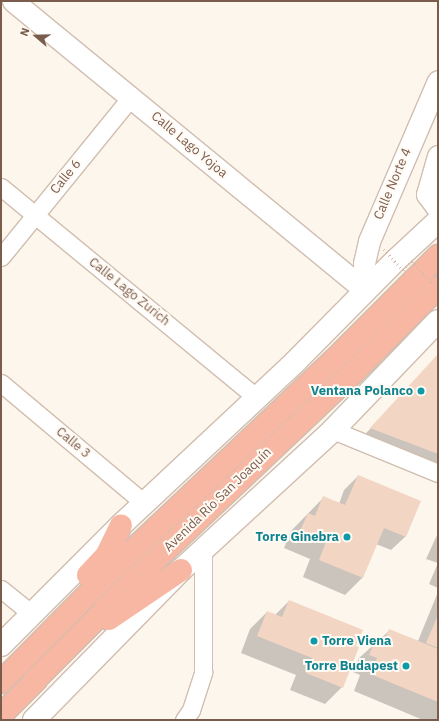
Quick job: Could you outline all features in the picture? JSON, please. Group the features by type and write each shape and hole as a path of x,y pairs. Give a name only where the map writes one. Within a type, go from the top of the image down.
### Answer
{"highway":[{"name":"Avenida Río San Joaquín","path":"1,682 57,624 332,362 438,256"},
{"name":"Avenida Río San Joaquín","path":"1,715 132,582 352,374 438,288"},
{"path":"57,624 73,592 106,556 121,524"},
{"path":"48,666 181,570"}],"main road":[{"path":"1,645 31,613 121,524 256,397 438,221"},
{"name":"Avenida Río San Joaquín","path":"34,720 181,570 333,430 438,321"}],"street":[{"name":"Calle Lago Yojoa","path":"13,1 365,290"},
{"name":"Calle Norte 4","path":"365,290 364,263 369,241 438,81"},
{"name":"Calle 6","path":"1,257 131,97"},
{"path":"438,156 427,194 438,209"},
{"name":"Calle Lago Zurich","path":"1,187 256,397"},
{"name":"Calle 3","path":"1,383 144,503"},
{"path":"333,430 438,473"},
{"path":"184,720 191,710 203,672 203,549"},
{"path":"1,589 31,613"}],"path":[{"path":"384,249 403,270 412,261 438,288"}],"building":[{"name":"Ventana Polanco","path":"438,354 438,454 370,428"},
{"name":"Torre Ginebra","path":"358,475 421,501 406,537 384,528 363,578 319,560 326,542 300,531 308,513 315,516 323,496 345,505"},
{"name":"Torre Viena","path":"289,600 363,630 356,646 359,647 343,688 306,673 312,658 257,636 267,611 282,617"},
{"path":"438,615 438,648 426,643"},
{"name":"Torre Budapest","path":"389,629 438,649 438,702 370,674 377,658 369,655 375,640 383,643"}],"place":[{"name":"Ventana Polanco","path":"421,391"},
{"name":"Torre Ginebra","path":"347,537"},
{"name":"Torre Viena","path":"314,641"},
{"name":"Torre Budapest","path":"406,666"}]}
